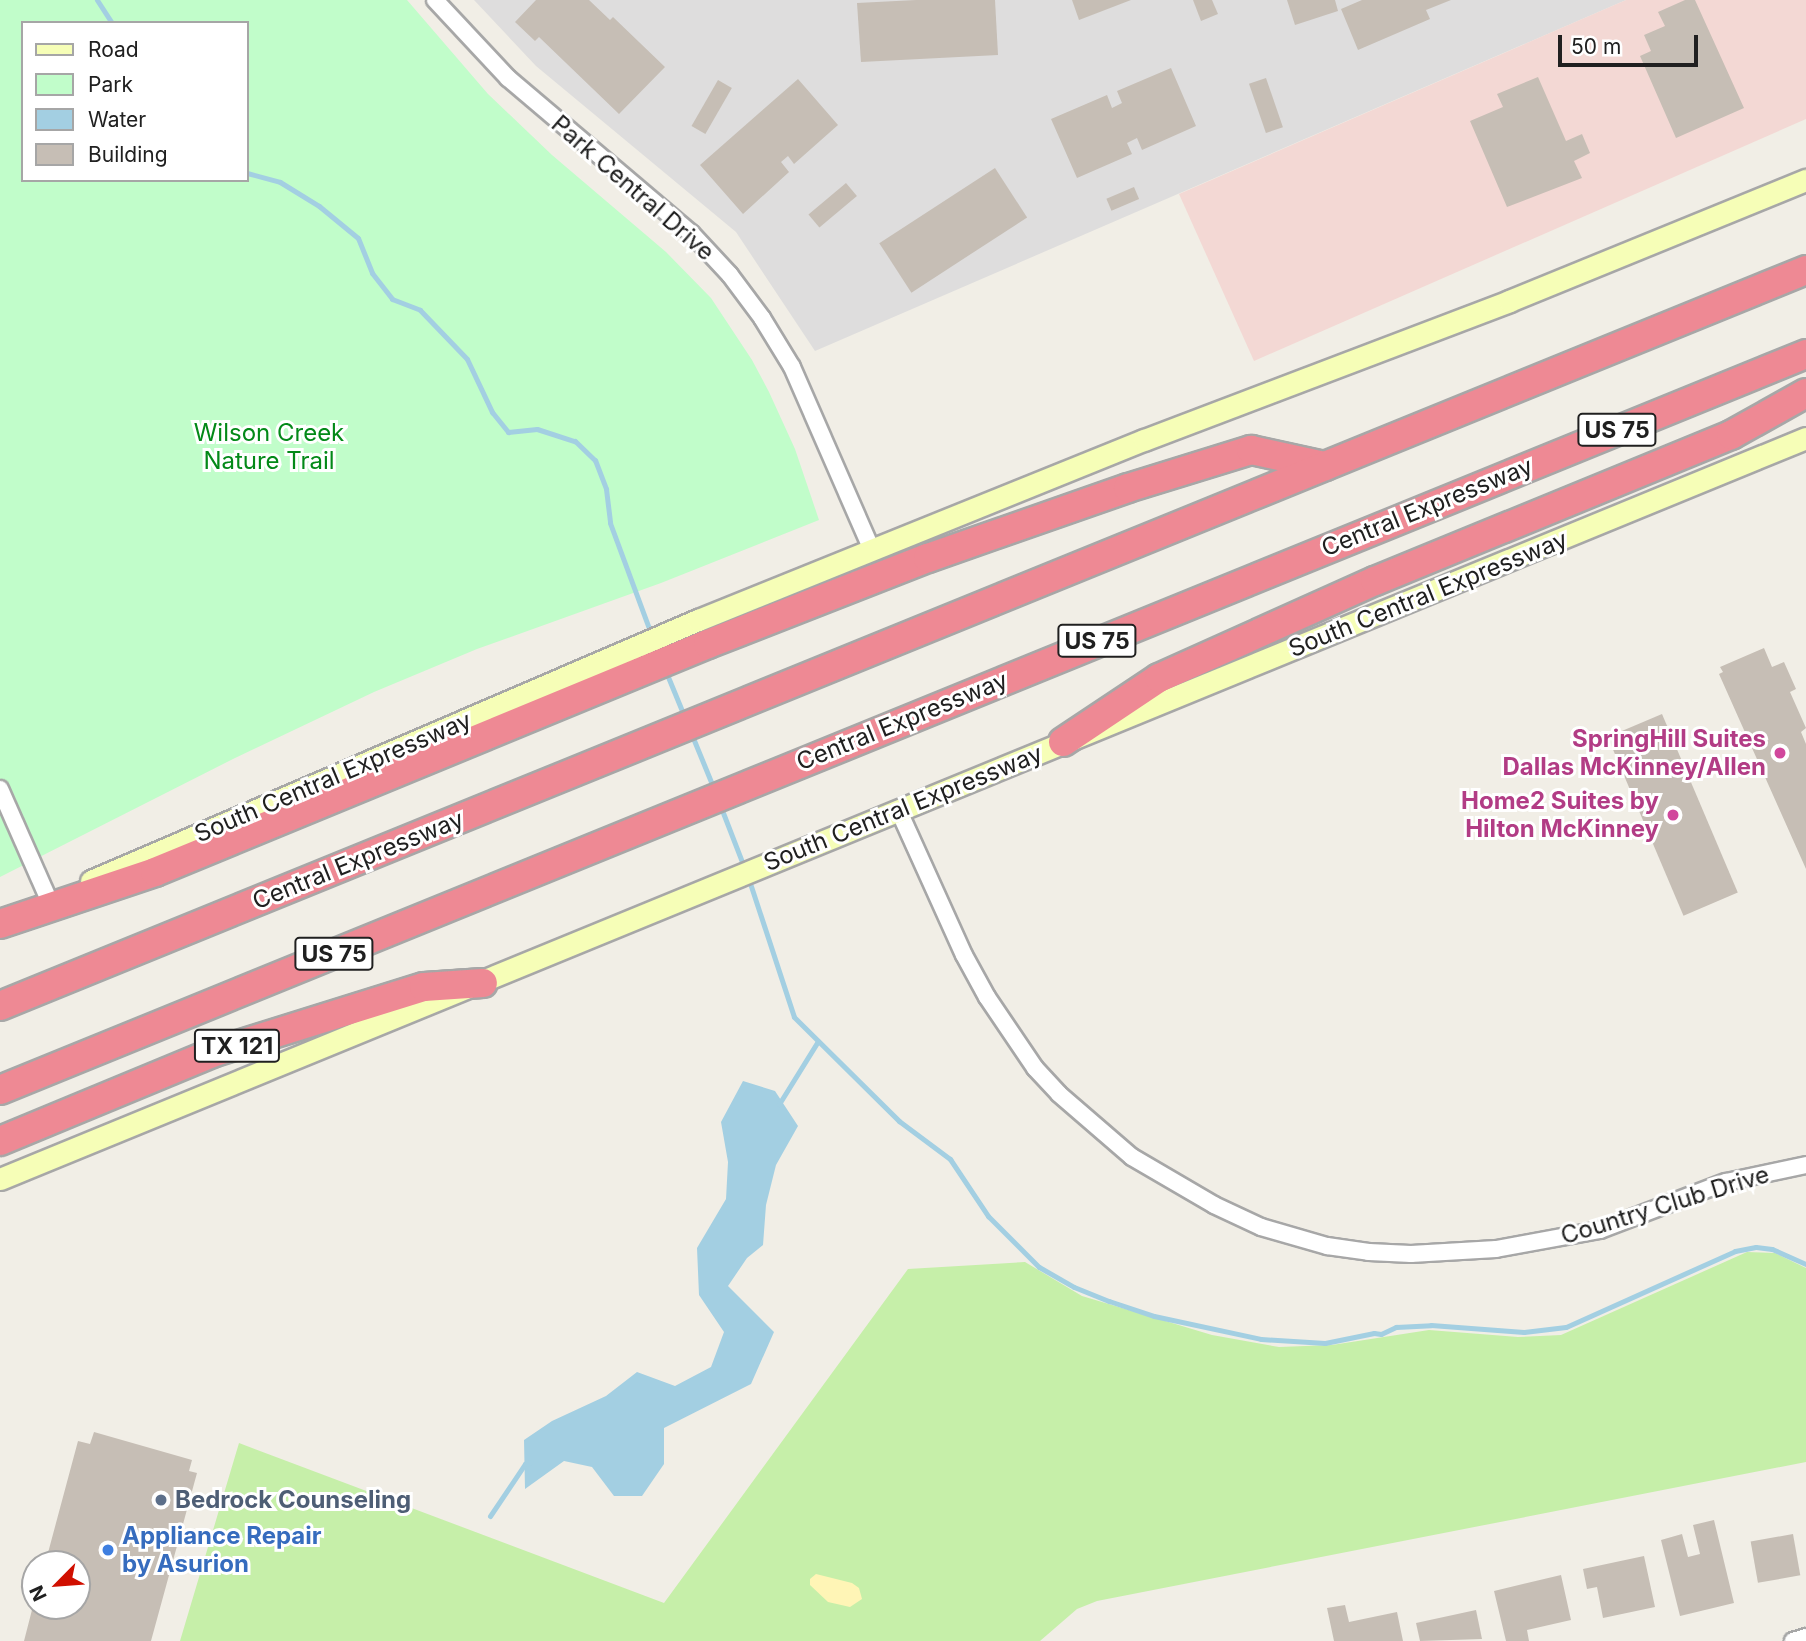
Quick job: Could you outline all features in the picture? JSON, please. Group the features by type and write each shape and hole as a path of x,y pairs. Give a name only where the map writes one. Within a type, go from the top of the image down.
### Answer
{"highway":[{"name":"Central Expressway","path":"0,1006 1806,270"},
{"name":"Central Expressway","path":"0,1090 1806,354"},
{"path":"1063,742 1159,678 1375,581 1731,435 1806,393"},
{"path":"0,923 155,872 703,632 1251,450 1325,466"},
{"name":"TX 121","path":"0,1141 212,1053 424,987 483,983"}],"main road":[{"path":"703,632 872,550 1144,440 1509,301 1803,180"},
{"name":"South Central Expressway","path":"0,1179 1806,438"},
{"name":"South Central Expressway","path":"0,923 49,900 625,665"}],"street":[{"name":"Park Central Drive","path":"435,0 508,78 681,224 730,275 762,318 792,367 872,550"},
{"path":"0,789 49,900"},
{"name":"Country Club Drive","path":"898,809 964,956 987,997 1035,1068 1059,1094 1132,1157 1214,1205 1261,1227 1327,1245 1369,1252 1411,1254 1496,1249 1600,1230 1726,1182 1806,1165"},
{"path":"1793,1641 1806,1637"}],"shaded area":[{"path":"474,0 1626,0 815,351 736,232 536,66"},
{"path":"1626,0 1806,0 1806,119 1254,361 1179,194"}],"green space":[{"name":"Wilson Creek Nature Trail","path":"0,0 407,0 488,94 552,155 666,252 711,298 752,360 769,392 795,449 819,520 661,583 477,649 374,692 233,759 0,877"},
{"path":"1747,1252 1775,1253 1806,1268 1806,1462 1097,1601 1077,1609 1040,1641 180,1641 239,1443 664,1603 908,1269 1025,1262 1082,1296 1212,1335 1279,1347 1332,1345 1429,1330 1518,1337 1561,1335"}],"sand":[{"path":"816,1574 852,1583 859,1588 862,1599 850,1607 828,1602 810,1585 810,1579"}],"water":[{"path":"743,1081 775,1091 798,1126 776,1165 766,1205 763,1245 747,1258 728,1286 774,1332 751,1384 664,1428 664,1464 642,1496 614,1496 592,1467 564,1461 525,1489 524,1440 552,1421 606,1396 637,1372 675,1386 711,1367 724,1332 699,1295 697,1248 726,1199 728,1162 721,1122"}],"building":[{"path":"536,0 589,0 610,20 613,17 665,67 619,114 539,37 535,41 515,22"},
{"path":"995,0 998,55 861,62 857,3"},
{"path":"1072,0 1131,0 1079,20"},
{"path":"1193,0 1212,0 1218,14 1201,21"},
{"path":"1287,0 1335,0 1338,11 1295,25"},
{"path":"1362,0 1451,0 1426,10 1430,19 1358,50 1341,9"},
{"path":"1685,0 1695,0 1744,108 1676,138 1640,56 1651,51 1644,35 1665,26 1658,12"},
{"path":"1171,68 1196,126 1142,150 1137,138 1127,143 1132,154 1077,178 1051,119 1107,95 1112,108 1122,103 1117,91"},
{"path":"1538,77 1566,141 1582,134 1590,153 1574,161 1582,178 1507,207 1470,121 1503,107 1497,94"},
{"path":"1266,78 1283,127 1266,133 1249,84"},
{"path":"798,79 838,125 794,164 788,156 781,162 789,172 743,214 700,165"},
{"path":"718,80 732,88 705,134 692,126"},
{"path":"995,168 1027,217 911,293 879,243"},
{"path":"846,183 857,196 819,228 808,214"},
{"path":"1134,187 1139,199 1111,211 1106,199"},
{"name":"SpringHill Suites Dallas McKinney/Allen","path":"1764,648 1772,667 1784,662 1796,689 1790,692 1806,728 1801,732 1806,744 1806,869 1719,674 1723,672 1720,667"},
{"name":"Home2 Suites by Hilton McKinney","path":"1662,714 1738,893 1683,916 1608,737"},
{"path":"94,1432 192,1460 189,1471 197,1473 151,1641 24,1641 29,1620 91,1620 91,1550 49,1550 78,1441 90,1444"},
{"path":"1714,1520 1734,1603 1680,1616 1661,1540 1682,1534 1688,1557 1700,1554 1693,1525"},
{"path":"1793,1534 1800,1575 1758,1583 1751,1541"},
{"path":"1644,1556 1655,1607 1603,1618 1597,1587 1587,1589 1583,1569"},
{"path":"1561,1575 1571,1620 1527,1630 1529,1641 1506,1641 1494,1591"},
{"path":"1345,1605 1349,1622 1397,1612 1403,1641 1334,1641 1327,1608"},
{"path":"1476,1610 1482,1639 1420,1641 1416,1623"}],"waterway":[{"path":"97,0 111,21"},
{"path":"248,173 280,182 319,206 358,238 372,273 392,299 420,310 467,359 492,412 508,432 537,429 575,441 595,460 606,489 610,523 651,634"},
{"path":"666,672 685,718"},
{"path":"691,733 714,789"},
{"path":"720,805 744,867"},
{"path":"748,877 794,1017 899,1121 950,1159 988,1216 1039,1267 1074,1287 1109,1301 1154,1316 1261,1339 1325,1343 1381,1334 1396,1327 1431,1325 1524,1332 1566,1327 1735,1251 1756,1247 1772,1249 1806,1264"},
{"path":"779,1104 818,1041"},
{"path":"490,1516 525,1464 531,1462"}],"place":[{"name":"SpringHill Suites Dallas McKinney/Allen","path":"1780,753"},
{"name":"Home2 Suites by Hilton McKinney","path":"1673,815"},
{"name":"Bedrock Counseling","path":"161,1500"},
{"name":"Appliance Repair by Asurion","path":"108,1550"}]}
